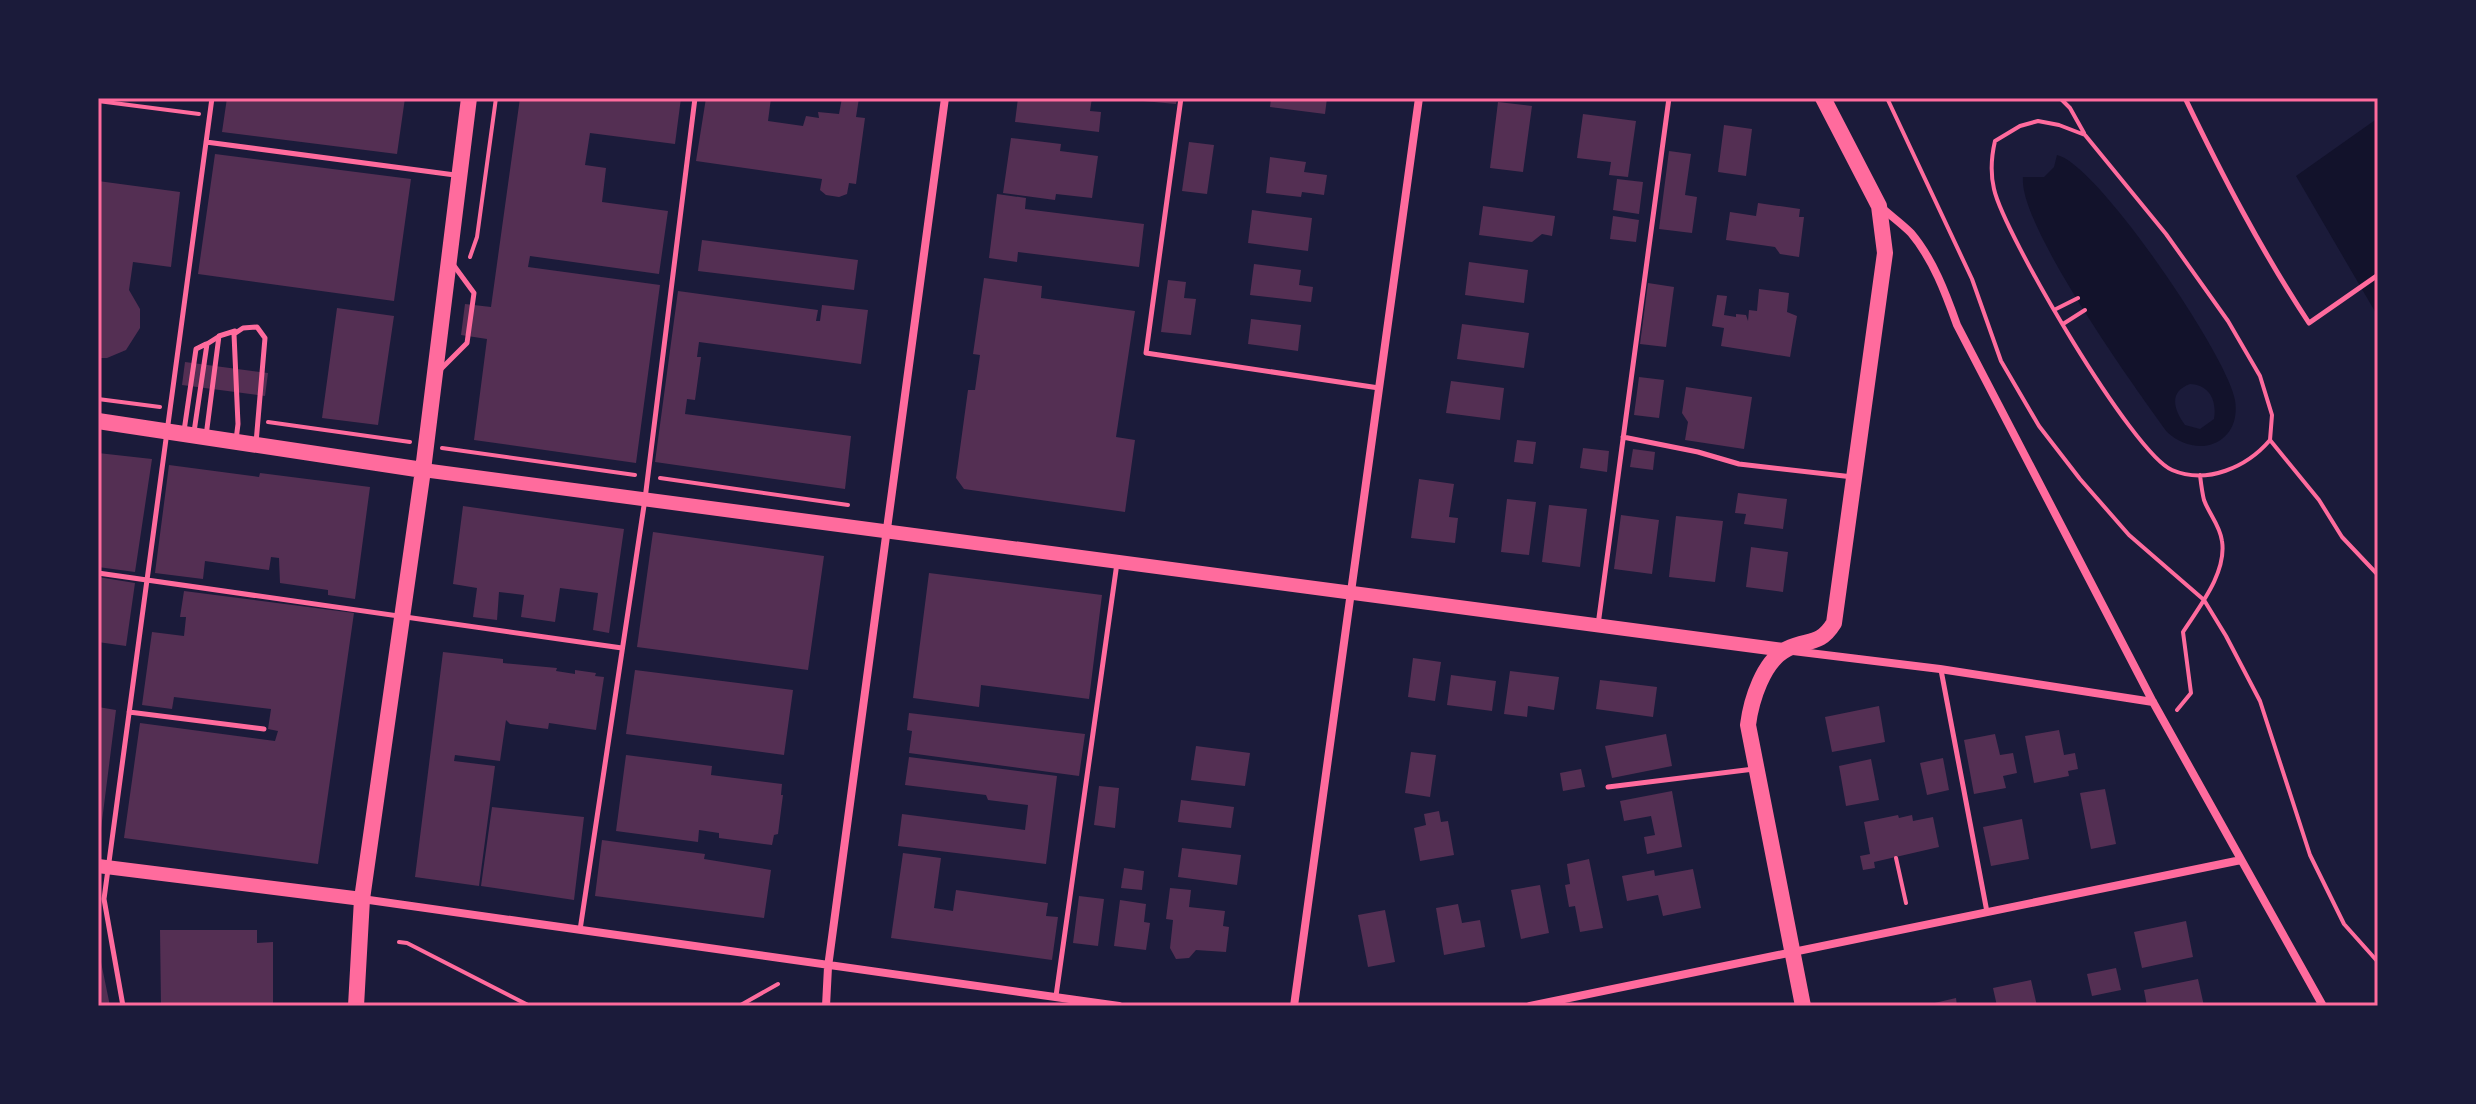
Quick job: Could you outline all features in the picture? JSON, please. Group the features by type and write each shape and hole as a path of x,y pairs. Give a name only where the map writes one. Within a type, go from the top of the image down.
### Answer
{"main road":[{"path":"356,1006 362,899 423,470 469,98"},
{"path":"1803,1006 1748,725 1756,688 1784,650 1826,635 1834,623 1885,253 1879,206 1823,98"},
{"path":"98,421 423,470"}],"street":[{"path":"826,1006 828,967 945,98"},
{"path":"1294,1006 1419,98"},
{"path":"1879,206 1910,233 1929,261 1964,339 2153,702 2323,1006"},
{"path":"423,470 1940,669 2153,702"},
{"path":"1536,1005 2241,860"},
{"path":"103,866 362,899 1119,1006"}],"lane":[{"path":"188,434 170,409 212,98"},
{"path":"580,931 645,499 695,98"},
{"path":"1181,98 1146,353 1379,388"},
{"path":"1598,626 1669,98"},
{"path":"2185,98 2252,231 2309,323 2378,275"},
{"path":"206,142 460,175"},
{"path":"434,376 467,343 474,293 449,259"},
{"path":"188,434 207,344 219,336 257,327 265,338 255,444"},
{"path":"236,441 234,334 243,328"},
{"path":"123,1006 104,899 103,866 147,580 219,336"},
{"path":"1623,437 1739,464 1854,477"},
{"path":"1055,997 1117,562"},
{"path":"98,573 622,648"},
{"path":"1940,669 1987,912"},
{"path":"129,712 264,729"},
{"path":"1608,787 1755,769"}],"path":[{"path":"1887,98 1972,279 2001,361 2039,426 2080,479 2129,535 2204,600 2260,701 2310,855 2344,924 2378,962"},
{"path":"2060,98 2070,108 2085,135 2166,234 2228,321 2260,376 2272,415 2270,440 2319,500 2342,537 2378,575"},
{"path":"98,101 209,116"},
{"path":"2085,135 2038,121 2020,126 1995,141 1990,160 1994,190 2006,224 2054,310 2152,455 2169,469 2200,475 2222,472 2245,462 2270,440"},
{"path":"2054,310 2078,298"},
{"path":"2063,324 2085,310"},
{"path":"98,399 170,409"},
{"path":"258,420 848,505"},
{"path":"2177,710 2191,693 2183,632 2204,600 2220,566 2223,542 2216,521 2205,503 2200,475"},
{"path":"1896,858 1906,903"},
{"path":"399,942 407,943 530,1006"},
{"path":"739,1006 778,984"}],"shaded area":[{"path":"2378,118 2378,314 2377,315 2296,176"},
{"path":"2057,155 2076,166 2101,191 2159,265 2210,345 2235,400 2232,428 2215,443 2191,445 2167,432 2106,345 2058,267 2026,200 2023,177 2044,177 2054,167","holes":["2197,385 2211,395 2214,406 2214,419 2200,429 2185,425 2175,402 2183,387"]}],"building":[{"path":"227,98 405,98 397,154 222,132"},
{"path":"520,98 681,98 675,144 590,133 585,165 606,168 602,202 668,211 659,274 530,256 528,267 660,285 636,463 474,440 487,339 461,335 465,304 491,307"},
{"path":"706,98 771,98 768,121 803,126 806,116 819,118 818,112 839,114 842,98 859,98 856,117 865,118 856,184 849,183 847,194 839,197 826,195 820,190 822,179 696,161"},
{"path":"1018,98 1092,98 1090,111 1101,112 1099,132 1015,122"},
{"path":"1132,98 1177,98 1176,104"},
{"path":"1271,98 1327,98 1325,114 1270,107"},
{"path":"1498,102 1532,106 1523,172 1490,168"},
{"path":"1583,114 1636,121 1628,177 1609,175 1611,162 1577,158"},
{"path":"1724,125 1752,129 1746,176 1718,172"},
{"path":"1011,138 1061,144 1060,151 1098,156 1092,198 1056,194 1055,200 1003,193"},
{"path":"1189,142 1214,145 1207,194 1182,191"},
{"path":"1669,151 1691,154 1685,195 1697,197 1692,233 1659,229"},
{"path":"215,154 411,179 394,301 198,274"},
{"path":"1270,157 1306,162 1304,172 1327,175 1324,195 1302,192 1301,197 1266,193"},
{"path":"1617,179 1643,182 1639,214 1613,210"},
{"path":"98,181 180,192 171,267 133,262 129,290 140,309 140,328 126,350 107,358 98,358"},
{"path":"997,194 1026,198 1025,209 1144,224 1139,267 1018,252 1017,262 989,258"},
{"path":"1758,203 1800,209 1799,217 1804,217 1799,257 1780,254 1775,247 1726,240 1730,212 1756,216"},
{"path":"1483,206 1555,216 1552,236 1542,234 1532,242 1479,235"},
{"path":"1252,210 1312,218 1308,251 1248,243"},
{"path":"1613,216 1639,220 1636,242 1610,239"},
{"path":"702,240 858,260 854,290 698,271"},
{"path":"1469,262 1528,270 1524,303 1465,295"},
{"path":"1254,264 1301,270 1299,285 1313,287 1311,302 1250,295"},
{"path":"984,278 1042,286 1041,298 1135,311 1116,437 1135,440 1125,512 964,489 956,478 968,390 975,390 980,355 973,354"},
{"path":"1168,280 1186,282 1184,298 1196,299 1191,335 1161,332"},
{"path":"1648,283 1674,287 1666,347 1640,344"},
{"path":"1759,289 1789,293 1787,312 1797,316 1790,357 1721,346 1724,328 1712,326 1717,295 1727,296 1724,315 1746,315 1748,321 1749,310 1757,311"},
{"path":"678,291 818,310 816,321 820,321 822,305 868,310 861,364 699,342 697,357 701,357 695,400 687,399 685,414 851,436 845,489 655,462"},
{"path":"337,308 394,316 378,425 322,418"},
{"path":"1251,319 1301,325 1298,351 1248,344"},
{"path":"1462,324 1529,333 1524,368 1457,359"},
{"path":"185,362 268,373 265,396 182,385"},
{"path":"1639,377 1664,380 1659,418 1634,415"},
{"path":"1451,381 1504,388 1500,420 1446,413"},
{"path":"1686,387 1752,397 1744,449 1685,440 1688,422 1682,413"},
{"path":"1517,440 1536,442 1533,464 1514,462"},
{"path":"1583,448 1609,451 1607,472 1580,468"},
{"path":"1633,449 1655,452 1653,470 1630,467"},
{"path":"98,453 152,459 135,572 98,567"},
{"path":"169,465 370,487 355,599 328,595 328,590 280,583 279,558 271,557 269,570 205,561 203,579 155,573"},
{"path":"1419,479 1454,484 1449,517 1458,518 1455,543 1411,538"},
{"path":"1738,493 1787,499 1783,529 1744,524 1746,514 1735,513"},
{"path":"1507,499 1536,502 1529,555 1501,552"},
{"path":"1549,505 1587,509 1580,567 1542,562"},
{"path":"463,506 624,529 609,633 593,630 598,593 560,588 555,622 521,617 524,595 499,592 497,620 473,617 477,588 453,584"},
{"path":"1621,515 1659,520 1652,574 1614,569"},
{"path":"1676,516 1723,521 1715,582 1669,577"},
{"path":"653,532 824,556 808,670 637,647"},
{"path":"1751,547 1788,552 1783,592 1746,587"},
{"path":"929,573 1102,595 1089,699 981,685 979,707 913,698"},
{"path":"98,577 135,583 126,646 98,642"},
{"path":"184,591 354,613 318,864 124,838 140,723 275,741 278,731 268,729 271,709 174,697 172,709 142,705 152,632 184,636 186,617 180,617"},
{"path":"443,652 503,659 503,663 557,668 556,671 575,674 575,670 596,673 595,676 604,677 596,730 549,723 548,729 510,724 506,720 500,761 455,755 454,761 495,766 479,886 415,877"},
{"path":"1413,658 1441,662 1435,701 1408,697"},
{"path":"635,670 793,690 784,755 626,734"},
{"path":"1510,671 1559,677 1554,710 1528,706 1527,717 1504,714"},
{"path":"1451,675 1496,681 1492,711 1447,705"},
{"path":"1600,680 1657,687 1653,717 1596,709"},
{"path":"1879,706 1885,742 1832,752 1825,717"},
{"path":"98,707 116,710 100,837 98,837"},
{"path":"909,713 1085,734 1079,776 909,753 912,731 907,730"},
{"path":"2059,730 2064,755 2075,753 2078,769 2068,771 2069,776 2034,783 2025,736"},
{"path":"1666,734 1672,766 1612,778 1605,746"},
{"path":"1995,734 2000,755 2013,753 2017,773 2003,776 2006,788 1974,794 1964,740"},
{"path":"1196,746 1250,753 1245,786 1191,780"},
{"path":"1411,752 1436,755 1430,797 1405,793"},
{"path":"626,755 712,766 711,775 782,784 778,834 774,835 772,845 719,838 719,833 699,830 698,842 616,831"},
{"path":"909,757 1057,776 1046,864 898,846 902,814 1025,830 1028,805 988,800 986,795 905,785"},
{"path":"1943,758 1949,790 1927,795 1920,763"},
{"path":"1871,759 1879,800 1846,806 1839,766"},
{"path":"1581,769 1585,787 1563,791 1560,773"},
{"path":"1099,786 1119,788 1115,828 1094,825"},
{"path":"2105,789 2116,844 2091,849 2080,793"},
{"path":"1672,791 1682,847 1647,854 1644,837 1655,835 1651,816 1624,821 1620,801"},
{"path":"1181,800 1234,807 1231,828 1178,822"},
{"path":"492,807 584,817 574,900 481,886"},
{"path":"1439,811 1441,822 1448,821 1454,855 1420,861 1414,828 1426,825 1424,814"},
{"path":"1898,815 1899,818 1912,815 1913,821 1933,817 1939,847 1874,862 1875,868 1863,870 1860,856 1870,854 1864,822"},
{"path":"2022,819 2029,859 1991,866 1983,827"},
{"path":"602,840 705,854 704,859 771,870 764,918 595,896"},
{"path":"1182,848 1241,855 1237,885 1178,877"},
{"path":"903,853 941,858 934,908 953,911 956,890 1048,903 1046,916 1058,917 1052,960 891,938"},
{"path":"1589,859 1603,928 1580,932 1575,906 1569,907 1565,885 1570,884 1567,864"},
{"path":"1124,868 1144,871 1142,890 1121,888"},
{"path":"1693,869 1701,908 1663,916 1658,895 1627,901 1622,876 1654,870 1655,876"},
{"path":"1540,885 1549,933 1521,939 1511,890"},
{"path":"1170,888 1191,890 1189,907 1225,911 1223,926 1229,927 1226,952 1196,950 1189,958 1176,959 1170,948 1173,920 1166,919"},
{"path":"1079,896 1104,899 1098,946 1073,943"},
{"path":"1120,900 1146,904 1144,922 1150,923 1146,950 1114,946"},
{"path":"1458,904 1462,923 1480,920 1485,947 1444,955 1436,908"},
{"path":"1385,910 1395,962 1368,967 1358,915"},
{"path":"2186,921 2193,957 2142,968 2134,932"},
{"path":"160,930 257,930 257,943 273,942 273,1004 161,1006"},
{"path":"98,962 101,962 110,1006 98,1006"},
{"path":"2116,968 2121,990 2092,996 2087,974"},
{"path":"2198,979 2204,1006 2147,1006 2144,990"},
{"path":"2031,980 2037,1006 1997,1006 1993,988"},
{"path":"1956,998 1957,1006 1926,1006 1926,1005"}]}
